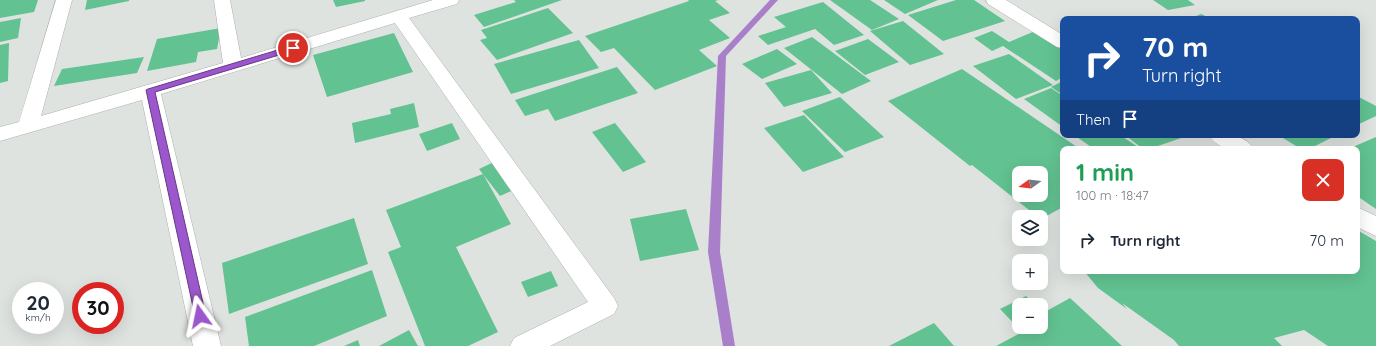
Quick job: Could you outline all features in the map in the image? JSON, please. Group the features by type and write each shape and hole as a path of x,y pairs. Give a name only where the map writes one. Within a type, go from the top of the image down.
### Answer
{"street":[{"path":"28,125 64,0"},
{"path":"222,0 233,66"},
{"path":"0,134 451,0"},
{"path":"994,0 1060,41"},
{"path":"399,16 605,306 524,346"},
{"path":"150,90 207,346"},
{"path":"1224,138 1238,146"},
{"path":"1360,218 1376,227"}],"building":[{"path":"0,0 38,0 34,12 0,18"},
{"path":"87,0 129,0 129,1 85,10"},
{"path":"333,0 365,0 365,1 336,7"},
{"path":"514,0 562,0 484,27 474,15 516,2"},
{"path":"688,0 719,0 715,1 730,13 709,20 730,38 699,50 717,66 655,90 614,48 601,52 585,36 689,1"},
{"path":"830,0 870,0 899,19 872,30"},
{"path":"884,0 938,0 905,14"},
{"path":"956,0 974,0 1005,21 943,41 908,15"},
{"path":"1153,0 1188,0 1195,5 1168,10"},
{"path":"823,2 864,35 834,45 815,29 768,45 758,36 786,27 774,17"},
{"path":"548,8 573,33 497,60 480,40 487,38 481,30"},
{"path":"21,18 18,38 0,42 0,22"},
{"path":"903,21 944,54 910,65 870,31"},
{"path":"221,28 217,49 198,52 196,62 147,71 157,39"},
{"path":"992,31 1009,42 1035,31 1060,46 1060,79 1056,81 1003,46 992,51 974,38"},
{"path":"394,33 413,72 327,97 313,55"},
{"path":"812,37 871,81 842,94 784,48"},
{"path":"868,39 899,62 865,75 835,51"},
{"path":"579,40 599,68 511,94 494,64"},
{"path":"9,43 8,81 0,83 0,45"},
{"path":"777,49 797,64 762,79 742,64"},
{"path":"1009,54 1053,85 1016,99 973,66"},
{"path":"144,57 137,73 54,86 62,69"},
{"path":"617,67 638,93 555,121 548,109 525,116 515,100"},
{"path":"962,69 1060,135 1060,138 1064,138 1076,146 1060,146 1060,209 1048,215 1048,210 1029,210 1019,202 1048,202 1048,166 1012,166 1012,197 972,165 970,166 888,101"},
{"path":"811,70 832,93 784,107 765,83"},
{"path":"1060,82 1060,93 1051,87"},
{"path":"1051,88 1060,94 1060,125 1024,99"},
{"path":"840,97 884,137 845,152 802,111"},
{"path":"1360,98 1376,106 1376,116 1360,124"},
{"path":"414,103 419,127 355,143 352,123 391,114 390,109"},
{"path":"804,115 844,157 803,172 764,128"},
{"path":"452,123 460,139 427,151 419,134"},
{"path":"615,123 646,162 623,172 592,132"},
{"path":"1376,137 1376,209 1360,198 1360,146 1355,146"},
{"path":"1078,138 1124,138 1136,146 1090,146"},
{"path":"1129,138 1181,138 1158,146 1139,146"},
{"path":"1283,138 1331,138 1315,146 1296,146"},
{"path":"496,161 518,188 500,196 479,169"},
{"path":"483,174 511,224 456,247 498,332 468,346 425,346 388,252 401,247 386,210"},
{"path":"686,209 699,250 640,261 630,219"},
{"path":"354,218 368,264 229,314 222,263"},
{"path":"1360,232 1376,241 1376,346 1328,346 1304,330 1274,338 1282,346 1179,346 1174,340 1098,288 1086,274 1360,274"},
{"path":"372,270 387,316 314,346 249,346 245,317"},
{"path":"551,271 558,286 528,297 521,282"},
{"path":"1070,298 1122,346 996,346 1018,334 1048,334 1048,310"},
{"path":"1012,303 1012,322 1000,309"},
{"path":"934,323 954,346 889,346"},
{"path":"409,330 418,346 379,346"},
{"path":"358,340 360,346 344,346"}],"waterway":[{"path":"729,346 714,252 722,56 774,0"}],"route":[{"path":"200,316 150,90 192,79 293,48"}]}
